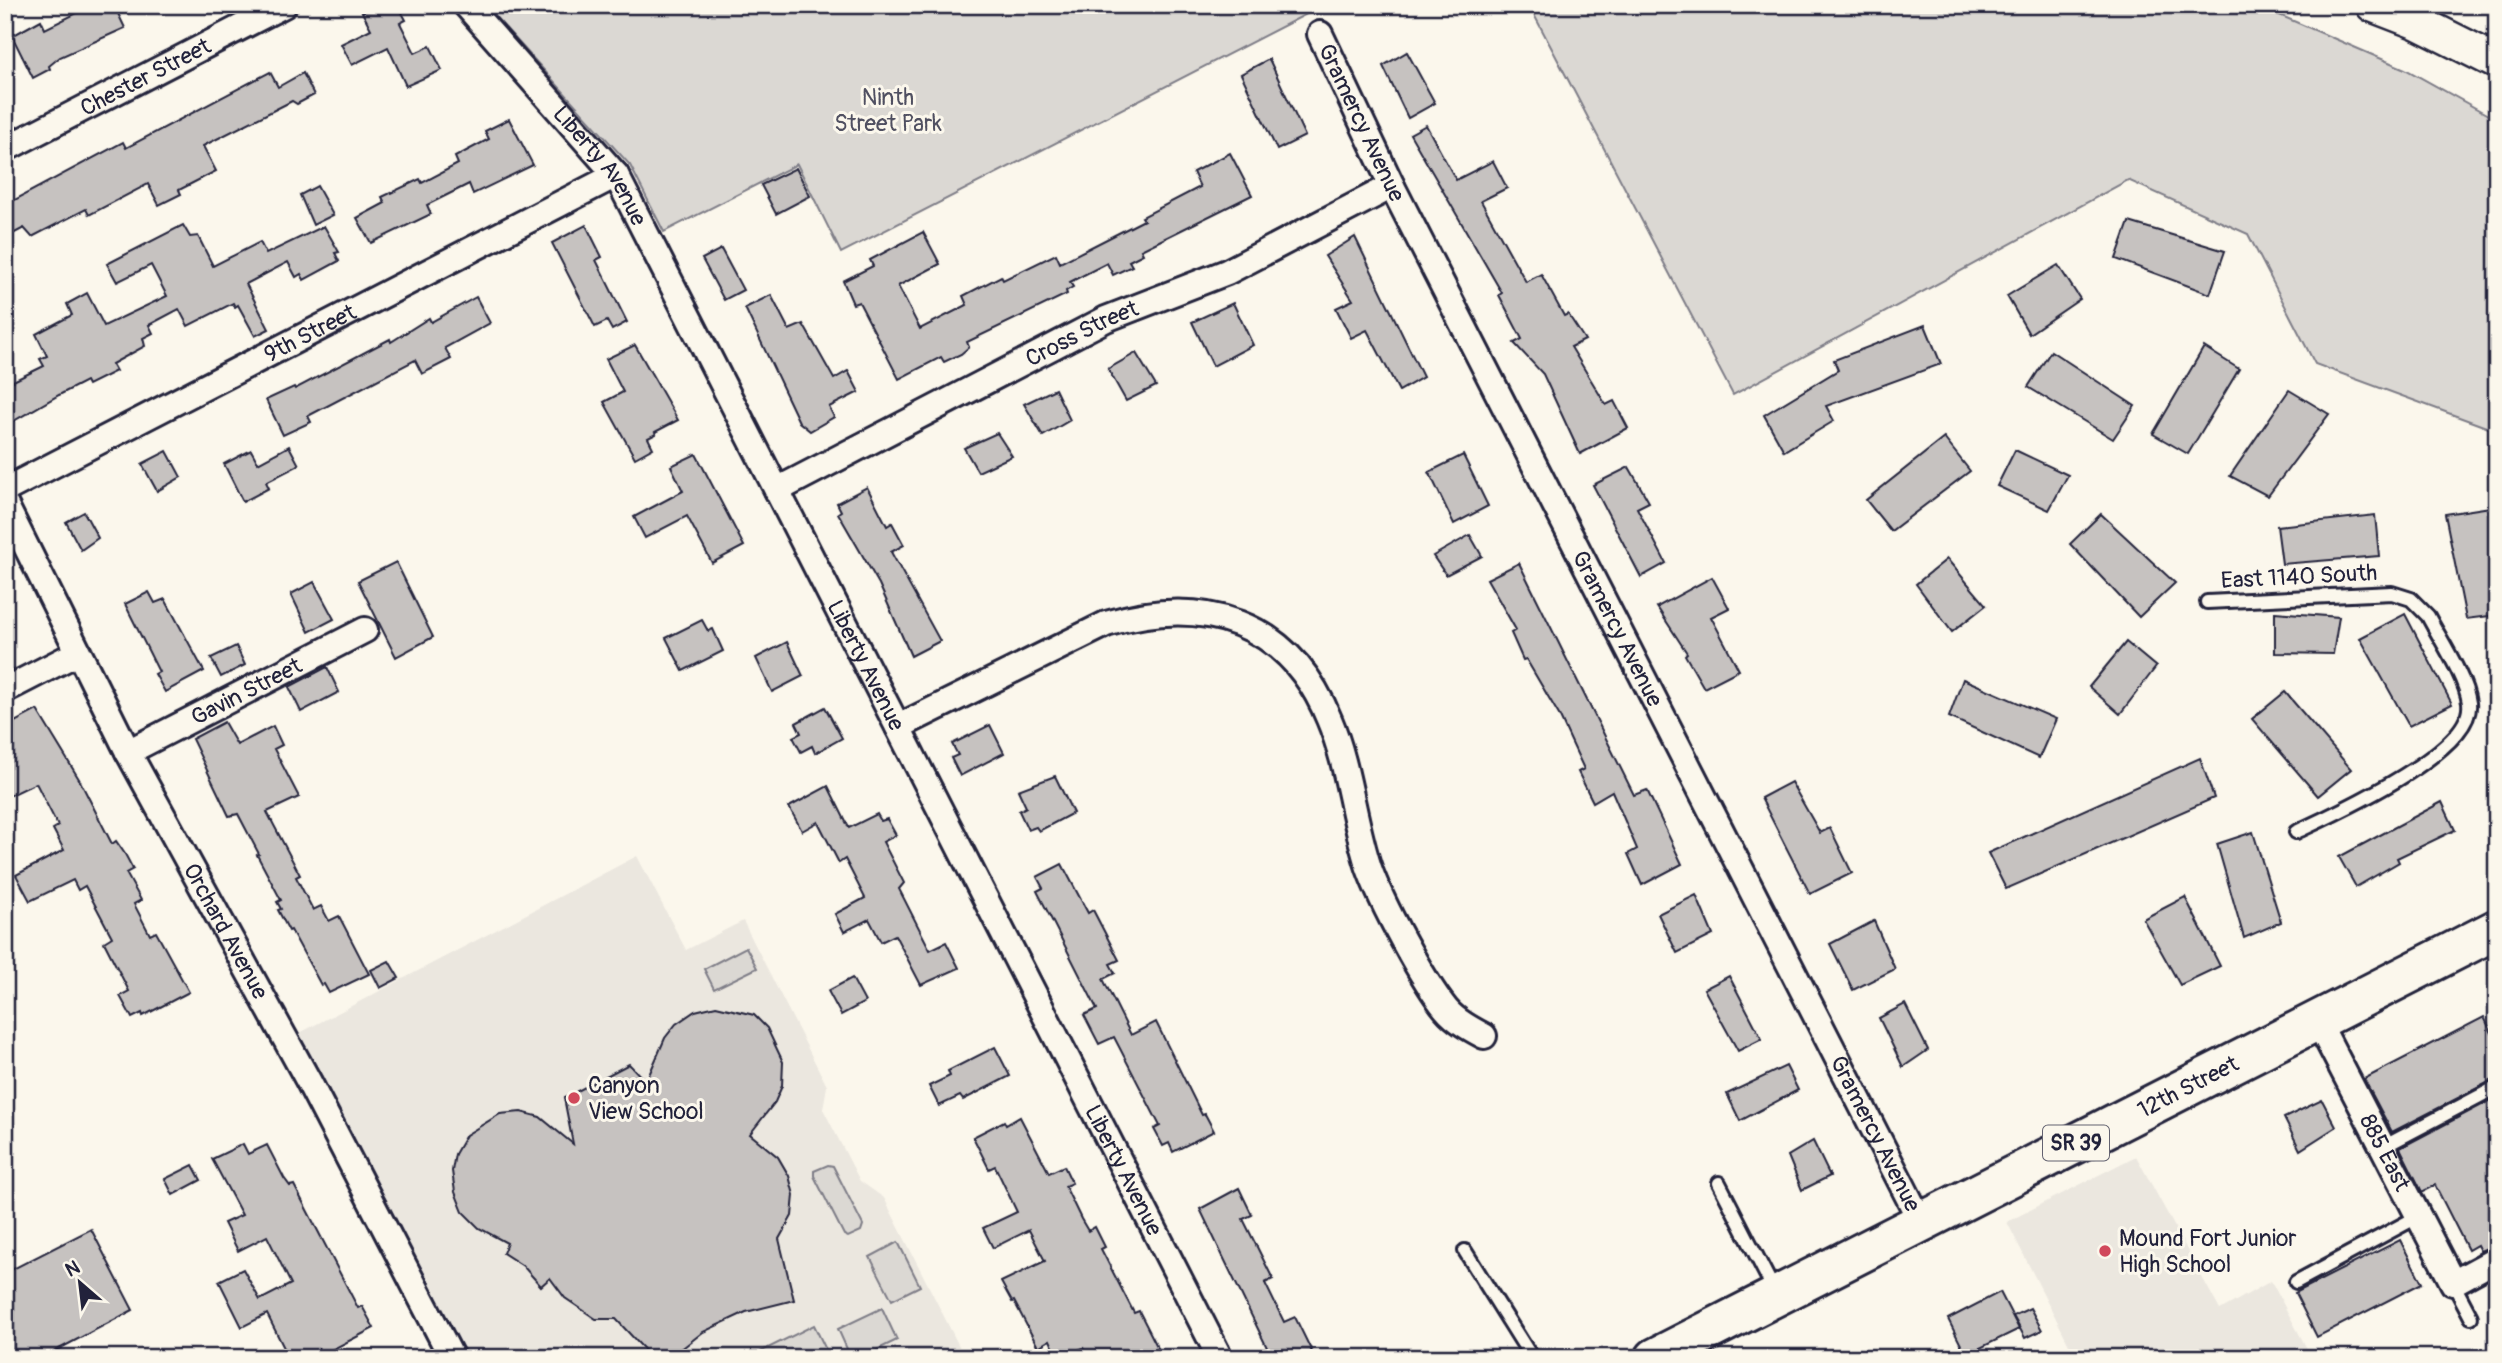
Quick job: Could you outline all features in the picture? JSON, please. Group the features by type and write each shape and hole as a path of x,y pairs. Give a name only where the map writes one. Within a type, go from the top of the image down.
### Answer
{"main road":[{"path":"2372,5 2417,22 2497,62"},
{"name":"12th Street","path":"1655,1358 2497,929"}],"street":[{"name":"Chester Street","path":"5,149 284,5"},
{"name":"Liberty Avenue","path":"466,5 616,175 1220,1358"},
{"name":"Gramercy Avenue","path":"1320,34 1392,186 1921,1222"},
{"name":"9th Street","path":"5,490 616,175"},
{"name":"Cross Street","path":"776,490 1106,319 1227,272 1392,186"},
{"name":"Orchard Avenue","path":"5,504 128,752 309,1082 452,1358"},
{"path":"898,727 1106,624 1138,615 1213,613 1263,633 1311,683 1330,720 1370,869 1421,969 1446,1009 1464,1025 1485,1036"},
{"name":"Gavin Street","path":"128,752 365,630"},
{"path":"5,690 77,653"},
{"name":"885 East","path":"2317,1020 2453,1283"},
{"path":"2453,1283 2497,1259"}],"lane":[{"name":"East 1140 South","path":"2207,602 2392,593 2421,606 2466,690 2470,704 2468,719 2451,742 2395,780 2296,832"},
{"path":"2383,1147 2497,1087"},
{"path":"1719,1184 1777,1296"},
{"path":"2296,1282 2419,1216"},
{"path":"1465,1251 1532,1358"},
{"path":"2453,1283 2472,1317"}],"shaded area":[{"name":"Canyon View School","path":"637,856 686,950 743,921 827,1086 823,1109 860,1181 884,1198 965,1358 459,1358 292,1037"},
{"name":"Mound Fort Junior High School","path":"2136,1156 2220,1310 2271,1281 2312,1358 2076,1358 2007,1222"}],"green space":[{"name":"Ninth Street Park","path":"506,5 1324,5 841,253 797,164 664,232 630,165 492,13"},
{"path":"1529,5 2256,5 2405,69 2497,120 2497,431 2315,364 2248,234 2128,180 1733,395"},
{"path":"746,947 757,968 714,989 704,969"},
{"path":"828,1165 833,1166 863,1225 861,1231 848,1237 844,1235 814,1176 814,1171"},
{"path":"898,1242 920,1286 892,1300 870,1257"},
{"path":"882,1308 897,1340 860,1358 851,1358 838,1329"},
{"path":"814,1325 830,1358 760,1358 758,1353"}],"building":[{"path":"93,5 114,5 125,28 60,57 49,66 50,69 33,78 12,36 41,20 45,29"},
{"path":"377,5 398,5 406,20 400,23 415,53 430,46 442,70 406,86 388,47 352,65 341,44 371,29 362,12"},
{"path":"1407,52 1435,103 1408,118 1383,66"},
{"path":"1269,59 1305,136 1277,150 1241,74"},
{"path":"270,72 278,87 303,73 314,95 297,104 292,101 203,146 216,171 179,190 181,194 159,205 148,184 89,215 86,209 32,237 24,228 5,238 5,205 123,142 126,148"},
{"path":"509,119 533,165 473,194 469,184 427,205 431,214 371,243 357,218 385,203 382,197 420,179 422,183 458,164 455,157 489,139 485,131"},
{"path":"1426,125 1456,180 1493,161 1507,188 1481,201 1526,282 1541,274 1564,316 1568,314 1585,340 1571,347 1606,405 1614,401 1628,428 1580,454 1543,374 1514,343 1522,339 1499,295 1502,293 1410,134"},
{"path":"1230,153 1252,195 1141,250 1143,254 1129,261 1132,266 1113,275 1107,263 1070,282 1073,287 1066,291 1067,294 967,342 969,347 961,354 944,362 941,357 899,379 859,302 853,304 843,281 873,266 870,260 923,232 940,264 898,286 920,329 967,305 963,296 1001,276 1003,280 1056,254 1060,263 1144,220 1142,217 1200,187 1193,172"},
{"path":"796,168 810,196 776,214 761,185"},
{"path":"317,186 333,215 313,225 300,195"},
{"path":"2129,222 2225,251 2210,294 2116,259"},
{"path":"183,225 190,237 198,236 213,266 260,242 266,254 324,226 339,252 335,253 339,261 304,280 301,274 296,277 288,262 246,284 269,329 255,336 238,305 235,307 233,303 188,326 179,309 149,325 153,333 143,338 145,346 112,364 116,371 88,385 86,381 5,426 5,385 44,366 40,359 47,356 36,334 72,315 67,304 87,293 104,326 167,296 151,265 117,282 107,264"},
{"path":"586,225 602,257 596,260 627,322 612,330 607,321 595,327 552,243"},
{"path":"1355,237 1423,377 1399,391 1367,330 1351,338 1336,308 1353,300 1325,256"},
{"path":"721,249 743,290 724,300 702,259"},
{"path":"2058,265 2080,299 2029,334 2007,296"},
{"path":"771,295 789,330 803,324 834,379 848,371 859,392 829,407 834,417 810,431 799,422 745,308"},
{"path":"476,297 490,323 445,348 451,359 422,374 415,360 308,416 311,422 283,435 266,400 294,387 295,389 390,339 391,342 429,318 431,322"},
{"path":"1233,303 1253,345 1213,366 1192,322"},
{"path":"1925,325 1941,364 1826,406 1834,421 1784,451 1764,415 1838,370 1834,360"},
{"path":"635,345 678,420 648,438 653,448 635,458 604,402 623,392 606,359"},
{"path":"2204,347 2239,369 2188,454 2153,434"},
{"path":"2051,351 2135,406 2113,439 2028,387"},
{"path":"1136,353 1156,386 1126,401 1108,369"},
{"path":"1055,389 1070,420 1043,436 1024,404"},
{"path":"2289,390 2329,414 2268,496 2230,476"},
{"path":"997,433 1012,456 978,472 964,448"},
{"path":"1944,438 1970,471 1891,531 1866,500"},
{"path":"289,446 299,465 266,482 269,488 243,502 224,464 251,450 258,463"},
{"path":"2015,450 2068,475 2049,510 1997,486"},
{"path":"167,451 181,477 157,491 142,464"},
{"path":"696,454 744,546 712,563 687,516 645,538 634,517 683,491 671,466"},
{"path":"1463,455 1488,506 1454,524 1429,472"},
{"path":"1629,467 1649,502 1637,508 1666,563 1641,577 1593,485"},
{"path":"867,487 887,526 892,523 904,545 891,552 940,641 911,656 879,584 838,513 841,511 837,503"},
{"path":"2497,506 2497,615 2466,619 2445,514"},
{"path":"84,512 98,538 81,550 66,522"},
{"path":"2101,514 2175,583 2139,617 2070,544"},
{"path":"2375,515 2379,556 2282,564 2277,526"},
{"path":"1470,535 1482,556 1446,575 1433,556"},
{"path":"1947,559 1986,605 1952,632 1916,584"},
{"path":"396,562 433,637 396,657 358,581"},
{"path":"1519,563 1634,795 1647,790 1682,864 1642,885 1628,854 1637,849 1612,791 1593,802 1578,772 1584,769 1559,715 1526,659 1523,660 1511,633 1516,630 1487,579"},
{"path":"1712,577 1729,608 1711,617 1739,670 1704,688 1685,655 1687,653 1657,607"},
{"path":"314,582 334,619 309,632 291,594"},
{"path":"149,592 155,603 165,599 204,671 165,692 155,674 159,672 125,604"},
{"path":"2275,612 2339,617 2333,654 2275,653"},
{"path":"2405,614 2452,704 2409,726 2360,638"},
{"path":"702,620 708,631 713,629 723,651 683,671 666,638"},
{"path":"787,642 803,676 772,692 756,658"},
{"path":"2126,642 2156,667 2120,714 2089,687"},
{"path":"236,646 245,665 221,677 211,658"},
{"path":"327,667 339,692 301,712 289,687"},
{"path":"1963,679 2056,719 2039,758 1949,717"},
{"path":"2285,692 2351,769 2318,796 2252,719"},
{"path":"825,707 842,738 815,753 812,746 801,752 793,737 801,733 796,723"},
{"path":"37,710 79,779 112,844 116,841 125,854 133,869 126,873 141,900 134,904 150,935 156,932 189,992 143,1016 142,1013 132,1018 120,996 129,991 104,942 112,937 85,886 78,890 73,880 30,901 16,875 64,850 53,829 58,826 36,783 5,798 5,727"},
{"path":"224,722 237,745 273,726 282,745 274,749 299,797 267,812 300,875 296,877 313,910 321,906 329,921 339,916 369,974 329,993 324,984 321,985 291,930 289,931 278,910 281,909 277,902 281,900 257,855 259,854 238,814 229,816 192,739"},
{"path":"990,725 1004,753 960,776 951,758 958,755 952,744"},
{"path":"2200,758 2214,798 2006,889 1988,853"},
{"path":"1055,776 1073,813 1039,831 1036,827 1028,830 1019,811 1026,807 1018,790"},
{"path":"1791,782 1820,833 1830,828 1852,873 1810,894 1761,798"},
{"path":"828,786 849,828 877,814 881,821 887,819 896,835 883,842 904,883 899,889 930,950 946,942 959,968 921,985 895,935 881,942 869,919 844,932 835,914 865,898 845,859 839,863 818,822 802,831 789,807"},
{"path":"2442,802 2455,830 2397,858 2399,862 2356,887 2339,857"},
{"path":"2253,832 2281,922 2244,938 2217,844"},
{"path":"1062,864 1088,913 1093,910 1119,960 1110,964 1115,973 1103,979 1131,1035 1156,1022 1202,1115 1205,1114 1214,1131 1173,1152 1169,1143 1163,1146 1154,1129 1160,1126 1114,1037 1099,1044 1084,1015 1097,1009 1037,891 1043,888 1037,877"},
{"path":"1696,895 1713,935 1677,953 1658,914"},
{"path":"2185,897 2220,966 2180,985 2143,919"},
{"path":"1874,921 1895,969 1853,990 1830,944"},
{"path":"389,961 399,978 380,988 371,970"},
{"path":"1729,976 1762,1039 1738,1051 1704,989"},
{"path":"852,978 865,1002 841,1015 828,991"},
{"path":"1905,1004 1928,1050 1903,1067 1879,1018"},
{"name":"Canyon View School","path":"716,1006 754,1015 767,1028 783,1062 782,1086 775,1102 750,1134 778,1157 789,1176 794,1195 792,1216 779,1239 794,1300 746,1312 703,1332 670,1358 652,1358 616,1319 596,1319 565,1298 550,1278 541,1286 523,1266 503,1253 507,1243 479,1228 463,1212 455,1192 452,1171 455,1154 466,1135 500,1114 521,1112 540,1117 573,1144 564,1098 629,1064 646,1082 665,1038 676,1024 695,1011"},
{"path":"2484,1017 2497,1043 2497,1078 2392,1132 2364,1079"},
{"path":"995,1047 1010,1076 963,1100 960,1096 939,1106 929,1086 950,1076 948,1071"},
{"path":"1786,1066 1798,1090 1740,1121 1727,1094"},
{"path":"2497,1097 2497,1244 2480,1251 2477,1245 2468,1250 2435,1185 2422,1192 2400,1148"},
{"path":"2322,1100 2336,1127 2300,1150 2284,1118"},
{"path":"1020,1117 1049,1173 1064,1166 1072,1183 1065,1186 1081,1219 1088,1231 1095,1227 1105,1247 1101,1249 1134,1313 1139,1311 1163,1358 1089,1358 1083,1348 1058,1358 1050,1340 1038,1347 1001,1282 1045,1261 1029,1230 993,1248 983,1228 1017,1212 995,1166 989,1169 973,1137 1004,1121 1006,1125"},
{"path":"1813,1141 1830,1176 1802,1190 1788,1156"},
{"path":"243,1144 248,1154 267,1145 284,1178 290,1186 294,1185 358,1308 362,1306 374,1328 322,1355 319,1349 303,1358 289,1358 267,1314 242,1327 219,1281 243,1269 260,1300 291,1284 267,1236 238,1251 224,1223 242,1215 212,1159"},
{"path":"193,1165 201,1180 173,1195 165,1179"},
{"path":"1239,1188 1252,1215 1243,1219 1273,1279 1265,1283 1284,1322 1295,1317 1315,1358 1272,1358 1200,1209"},
{"path":"91,1229 133,1310 42,1358 5,1358 5,1273"},
{"path":"2400,1240 2422,1283 2317,1337 2295,1293"},
{"path":"2000,1292 2019,1329 1966,1355 1948,1319"},
{"path":"2030,1308 2042,1330 2025,1338 2013,1316"}],"place":[{"name":"Canyon View School","path":"574,1098"},
{"name":"Mound Fort Junior High School","path":"2105,1251"}]}
